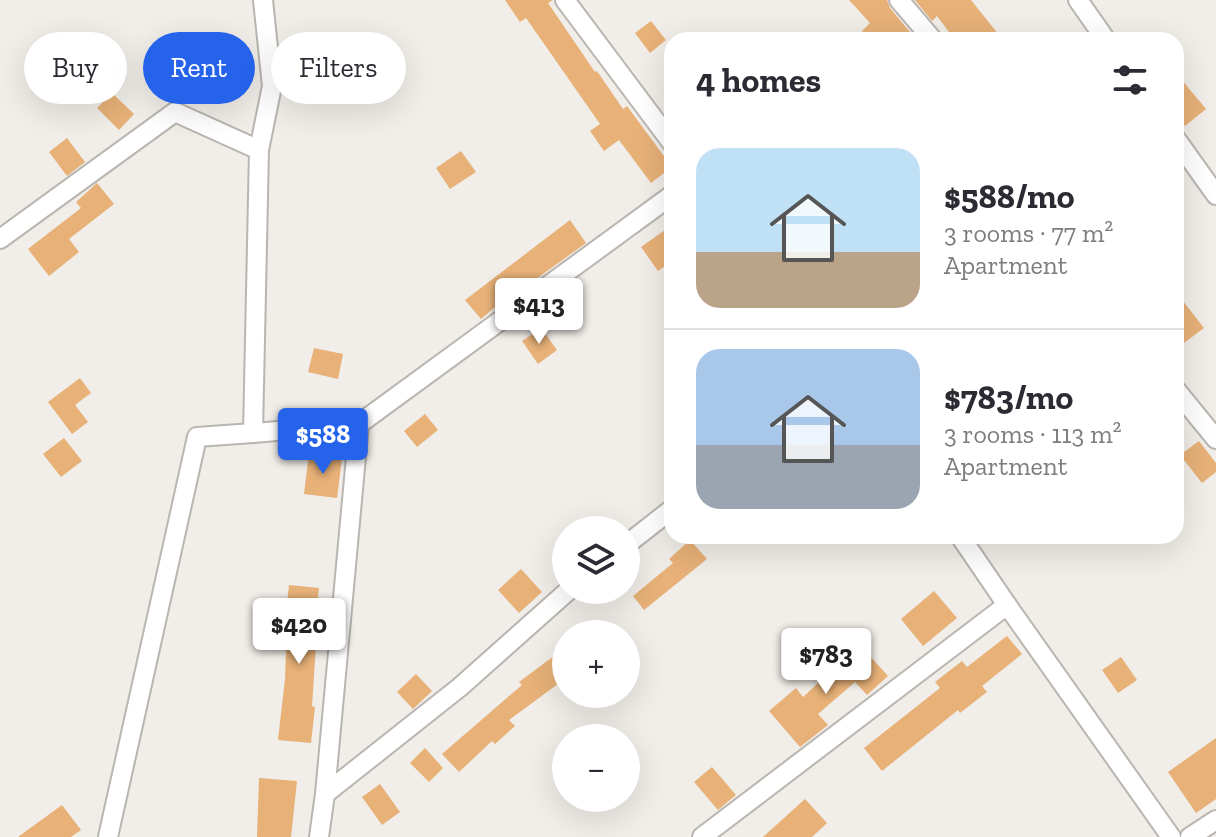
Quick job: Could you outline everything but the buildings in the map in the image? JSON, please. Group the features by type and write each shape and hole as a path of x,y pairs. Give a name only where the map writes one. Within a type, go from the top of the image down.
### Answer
{"street":[{"path":"253,433 259,150 272,86 263,0"},
{"path":"565,0 664,132"},
{"path":"899,0 926,32"},
{"path":"1078,0 1100,32"},
{"path":"0,239 175,112 259,150"},
{"path":"1184,150 1216,195"},
{"path":"108,837 197,437 359,424 664,201"},
{"path":"1184,400 1216,439"},
{"path":"319,837 359,424"},
{"path":"640,534 664,515"},
{"path":"965,544 1171,837"},
{"path":"325,794 460,687 553,604"},
{"path":"702,837 1007,605"},
{"path":"1190,837 1216,820"}]}
